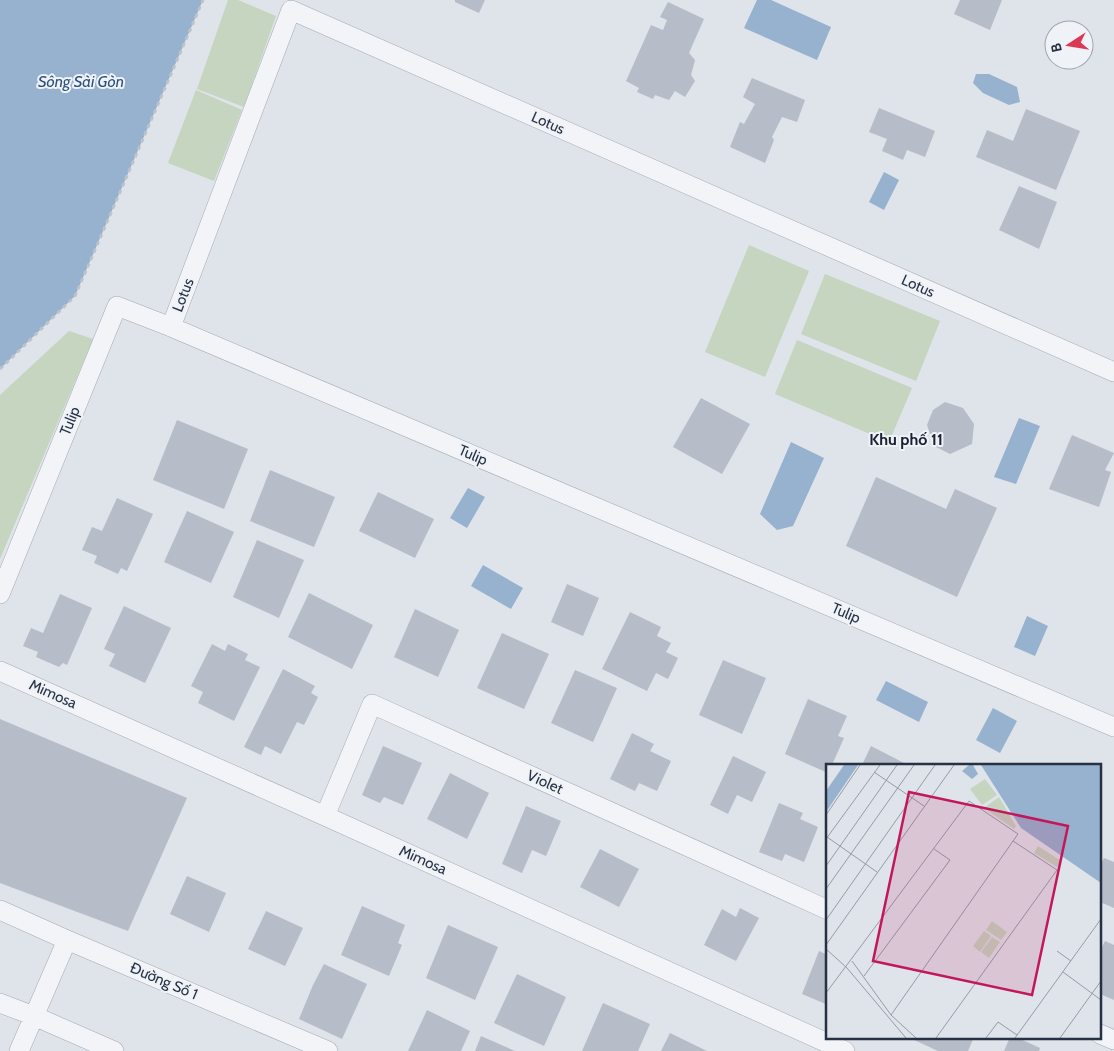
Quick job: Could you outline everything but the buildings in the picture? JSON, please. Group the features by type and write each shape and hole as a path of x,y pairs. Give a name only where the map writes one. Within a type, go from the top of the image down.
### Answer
{"street":[{"name":"Lotus","path":"171,327 291,10 1114,372"},
{"name":"Tulip","path":"0,594 117,306 171,327 1114,727"},
{"name":"Mimosa","path":"0,671 845,1051"},
{"name":"Violet","path":"325,816 372,704 826,909"},
{"name":"Đường Số 1","path":"0,910 328,1051"},
{"path":"19,1051 66,940"},
{"path":"0,1002 114,1051"},
{"path":"1102,1035 1114,1040"}],"path":[{"path":"0,369 75,296 203,0"}],"green space":[{"path":"228,0 238,0 276,16 244,107 197,89"},
{"path":"196,90 242,110 214,181 168,163"},
{"path":"749,245 809,271 765,377 705,352"},
{"path":"825,274 940,321 916,381 801,334"},
{"path":"69,331 93,339 0,559 0,395"},
{"path":"797,340 912,388 889,442 775,394"}],"water":[{"name":"Sông Sài Gòn","path":"0,0 203,0 75,296 0,369"},
{"path":"757,0 771,0 831,27 817,60 744,28"},
{"path":"976,74 989,74 1017,87 1020,102 1009,105 983,93 973,83"},
{"path":"884,172 899,180 884,210 869,202"},
{"path":"1019,418 1040,426 1016,484 994,477"},
{"path":"791,442 824,458 793,526 777,530 760,514"},
{"path":"468,488 485,497 467,528 450,518"},
{"path":"483,565 523,588 511,609 471,586"},
{"path":"1027,616 1048,626 1035,656 1014,647"},
{"path":"886,681 928,702 919,722 876,700"},
{"path":"993,708 1017,721 1000,753 976,740"}],"district":[{"name":"Khu phố 11","path":"906,439"}]}
